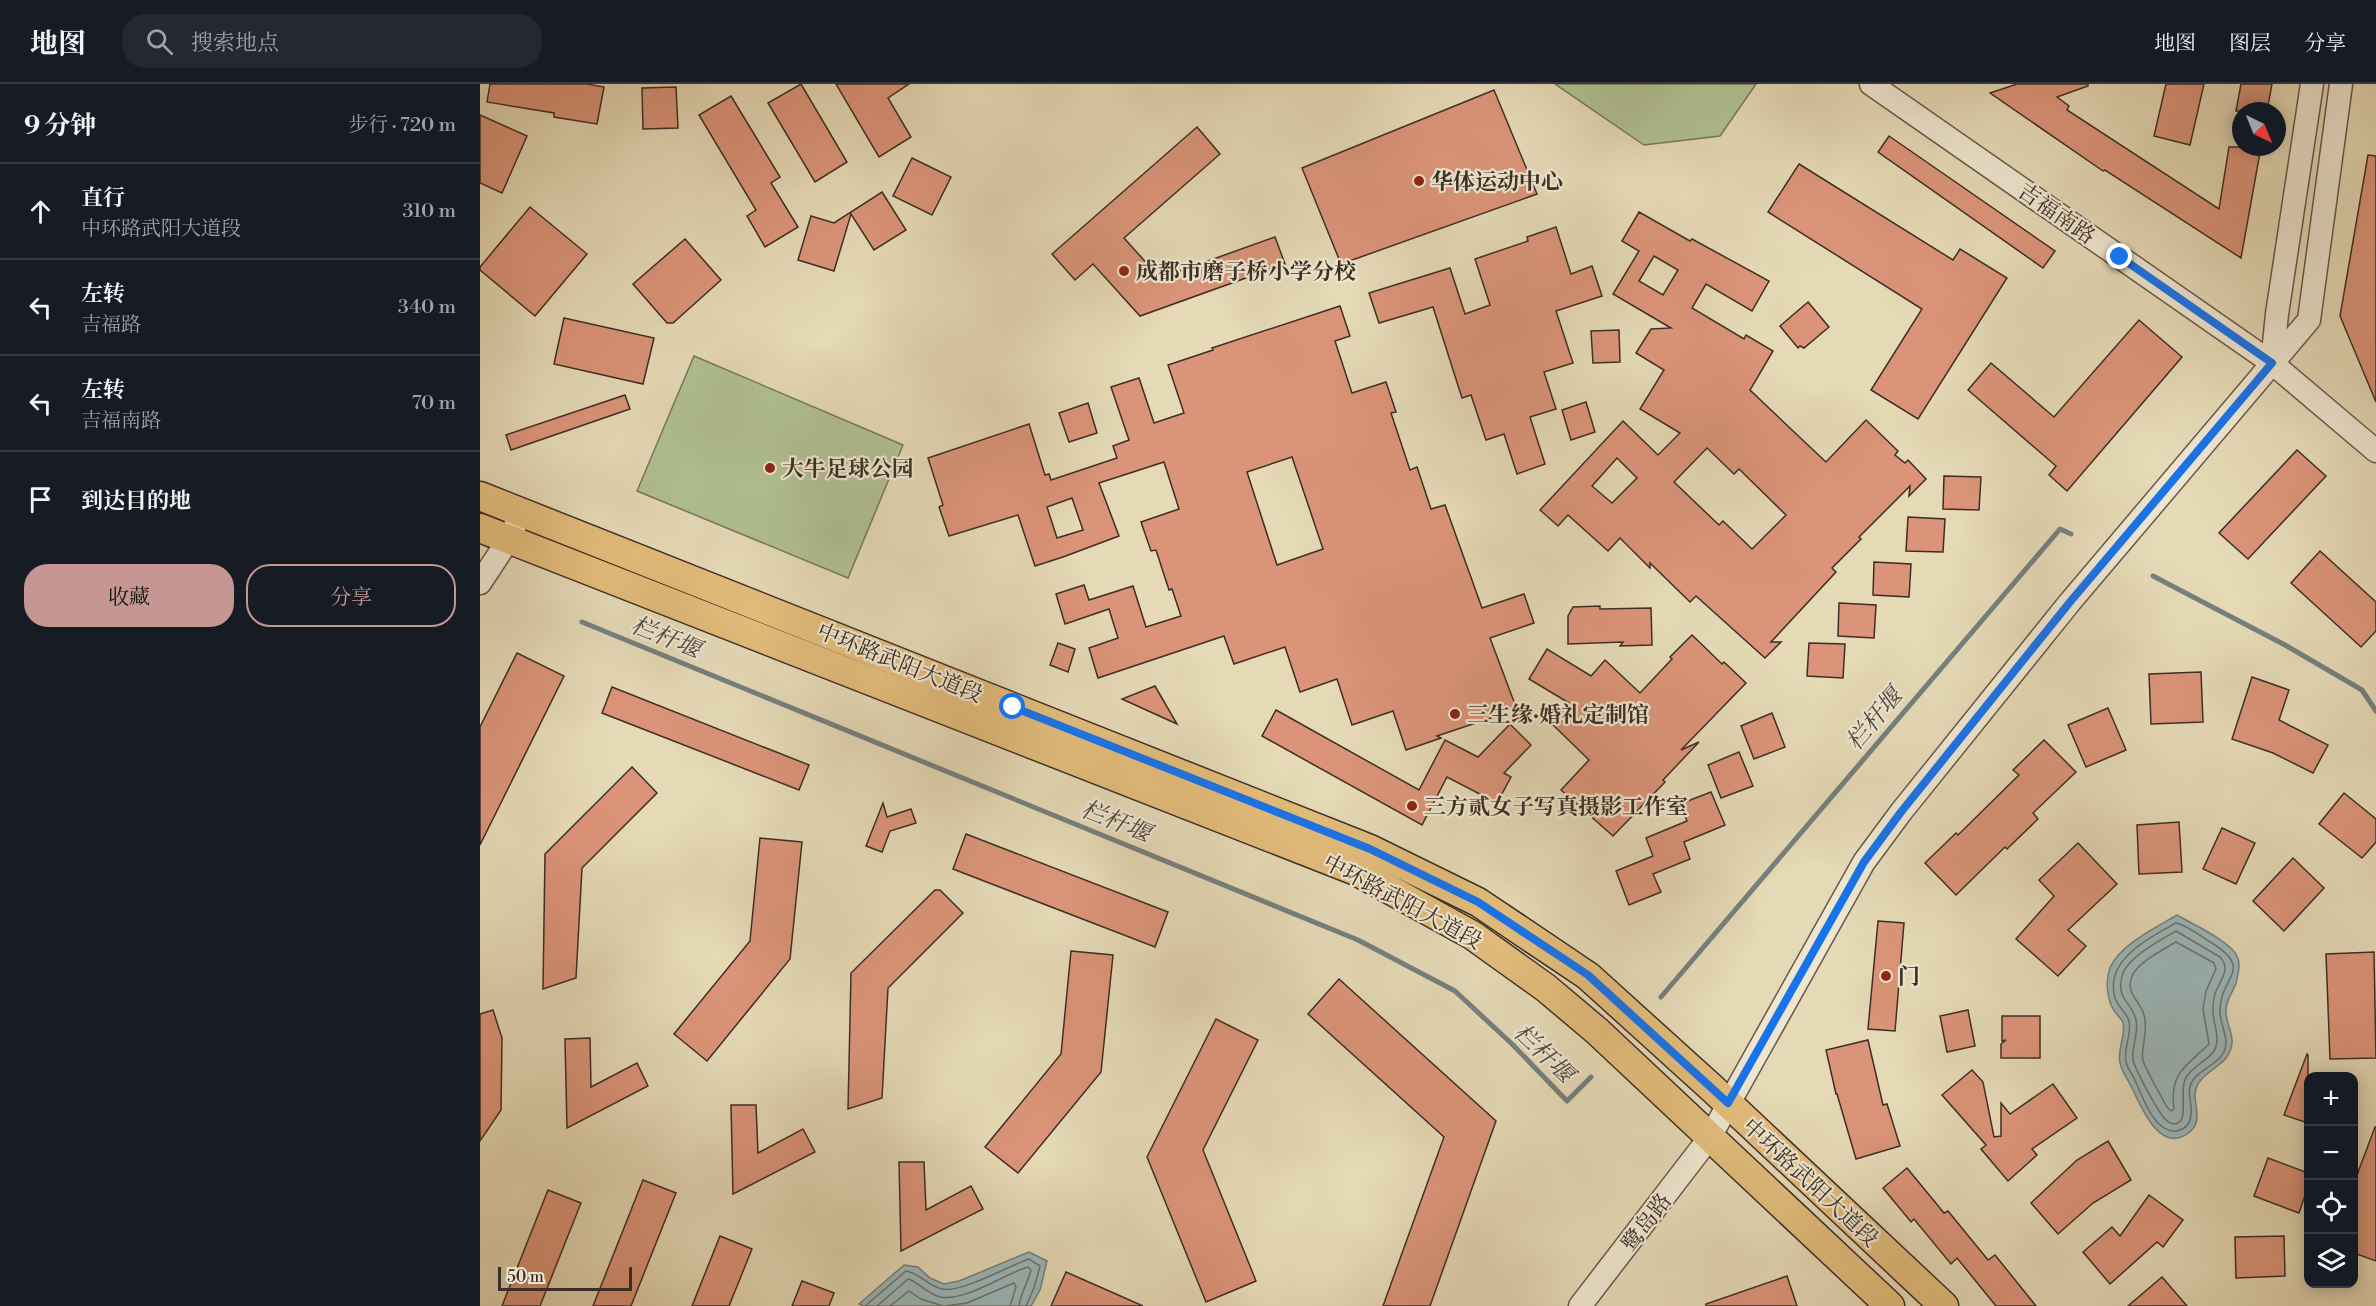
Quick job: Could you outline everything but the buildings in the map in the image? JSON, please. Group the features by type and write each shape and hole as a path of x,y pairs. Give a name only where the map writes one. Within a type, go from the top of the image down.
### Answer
{"main road":[{"name":"中环路武阳大道段","path":"480,496 1370,849 1478,902 1588,975 1944,1306"},
{"name":"中环路武阳大道段","path":"480,528 1356,871 1472,934 1546,988 1597,1031 1890,1306"}],"street":[{"name":"吉福南路","path":"1871,84 2272,363 2376,451"},
{"path":"2272,363 2277,314 2312,84"},
{"name":"鹭岛路","path":"1581,1306 1710,1137 1864,862 1901,812 2070,602 2309,320 2341,84"},
{"path":"480,583 509,539 521,511"}],"green space":[{"path":"1555,84 1756,84 1720,136 1644,145"},
{"name":"大牛足球公园","path":"694,356 903,445 848,578 637,491"}],"water":[{"path":"2177,915 2227,945 2237,956 2239,966 2236,983 2226,1008 2232,1039 2230,1050 2223,1061 2198,1084 2195,1097 2196,1123 2187,1134 2177,1138 2160,1133 2152,1125 2122,1070 2119,1058 2123,1023 2110,1002 2107,985 2110,968 2121,952 2139,937"},
{"path":"1029,1252 1047,1261 1040,1290 1031,1306 864,1306 859,1304 904,1265 918,1267 930,1278 944,1284 959,1281"}],"waterway":[{"name":"栏杆堰","path":"1661,997 2060,529 2071,534"},
{"name":"栏杆堰","path":"2153,576 2285,645 2362,690 2376,711"},
{"name":"栏杆堰","path":"582,622 1358,940 1455,991 1512,1044 1567,1101 1591,1077"}],"place":[{"name":"华体运动中心","path":"1419,181"},
{"name":"成都市磨子桥小学分校","path":"1124,271"},
{"name":"大牛足球公园","path":"770,468"},
{"name":"三生缘·婚礼定制馆","path":"1455,714"},
{"name":"三方贰女子写真摄影工作室","path":"1412,806"},
{"name":"门","path":"1886,976"}],"route":[{"path":"1013,707 1370,849 1478,902 1588,975 1728,1103 1864,862 1901,812 2070,602 2272,363 2120,257"}]}
